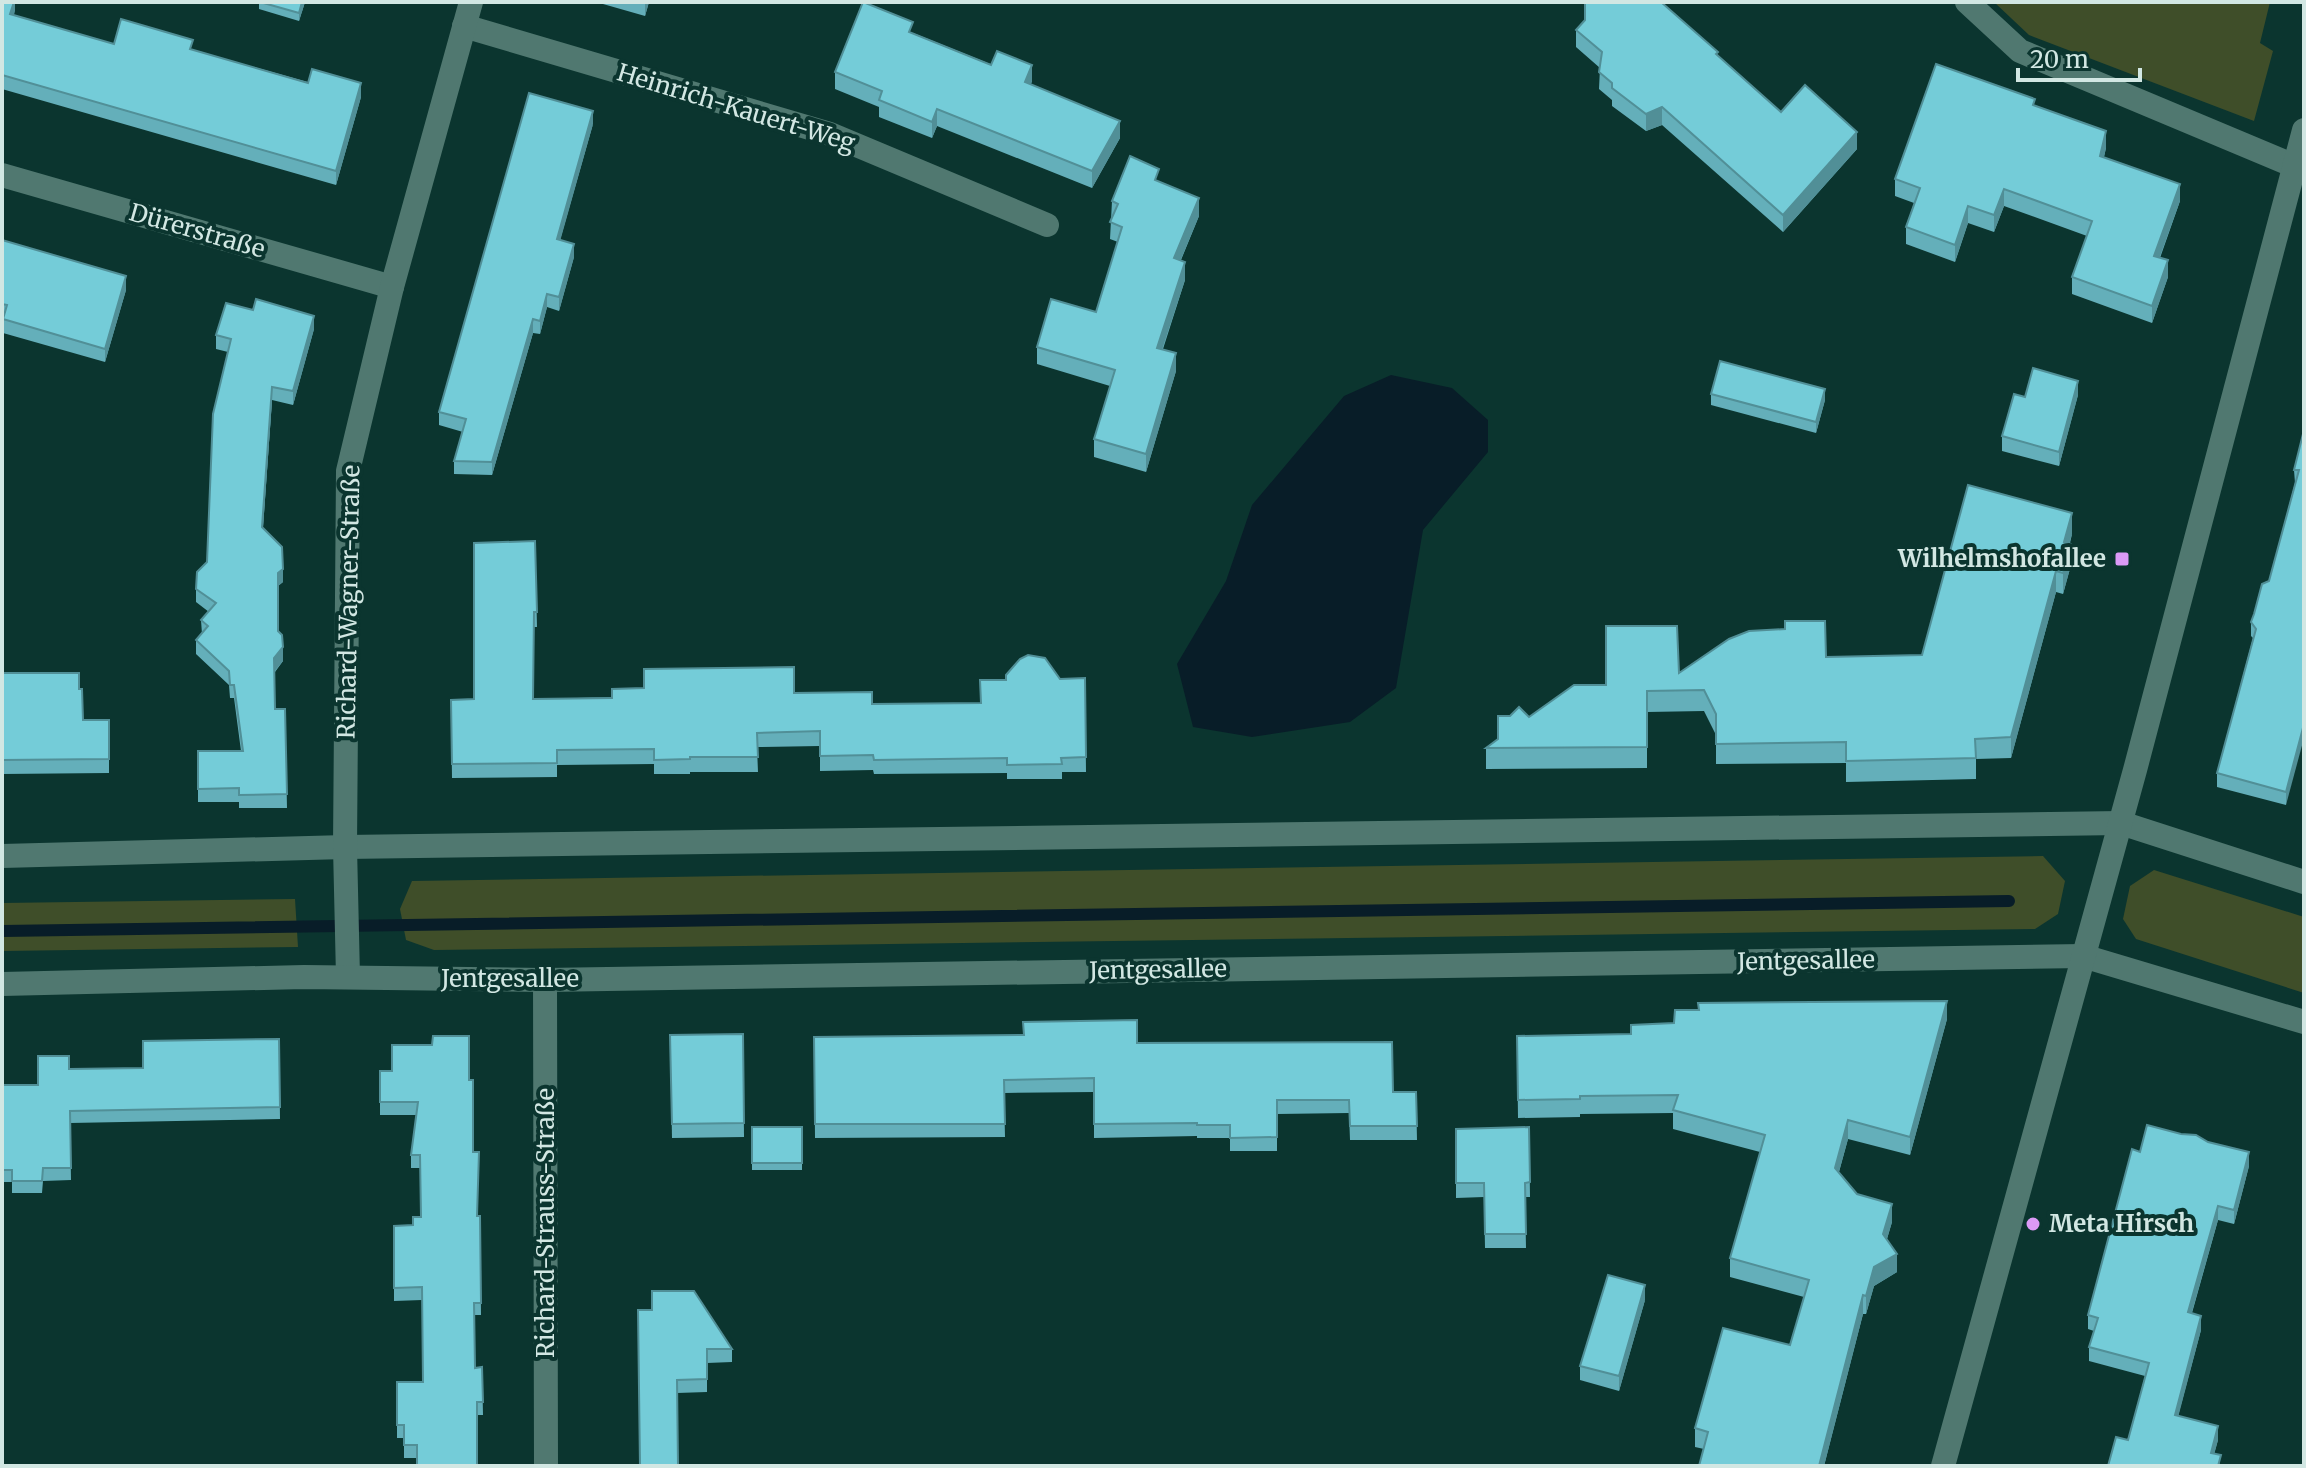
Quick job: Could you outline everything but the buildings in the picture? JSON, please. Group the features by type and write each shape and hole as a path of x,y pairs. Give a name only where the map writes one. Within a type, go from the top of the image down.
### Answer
{"street":[{"path":"1967,2 2020,51 2299,168"},
{"name":"Heinrich-Kauert-Weg","path":"467,14 830,134 1047,225"},
{"name":"Richard-Wagner-Straße","path":"348,977 345,847 348,471 392,287 467,14"},
{"path":"1943,1466 2299,168 2304,130"},
{"name":"Dürerstraße","path":"2,175 392,287"},
{"path":"2,856 345,847 2121,823 2304,882"},
{"name":"Jentgesallee","path":"2,984 348,977 545,980 2083,956 2304,1022"},
{"name":"Richard-Strauss-Straße","path":"545,980 546,1466"}],"green space":[{"path":"1994,2 2270,2 2260,43 2273,51 2254,121 2029,35"},
{"path":"2043,856 2065,881 2058,914 2035,929 434,950 406,940 400,909 412,881"},
{"path":"2154,870 2304,917 2304,993 2136,939 2123,919 2130,886"},
{"path":"295,899 298,947 2,951 2,903"}],"water":[{"path":"1391,375 1452,388 1488,420 1488,452 1423,530 1396,688 1350,722 1252,737 1193,727 1177,664 1226,581 1252,505 1344,396"}],"waterway":[{"path":"2,931 2009,901"}],"place":[{"name":"Wilhelmshofallee","path":"2122,559"},
{"name":"Meta Hirsch","path":"2033,1224"}]}
